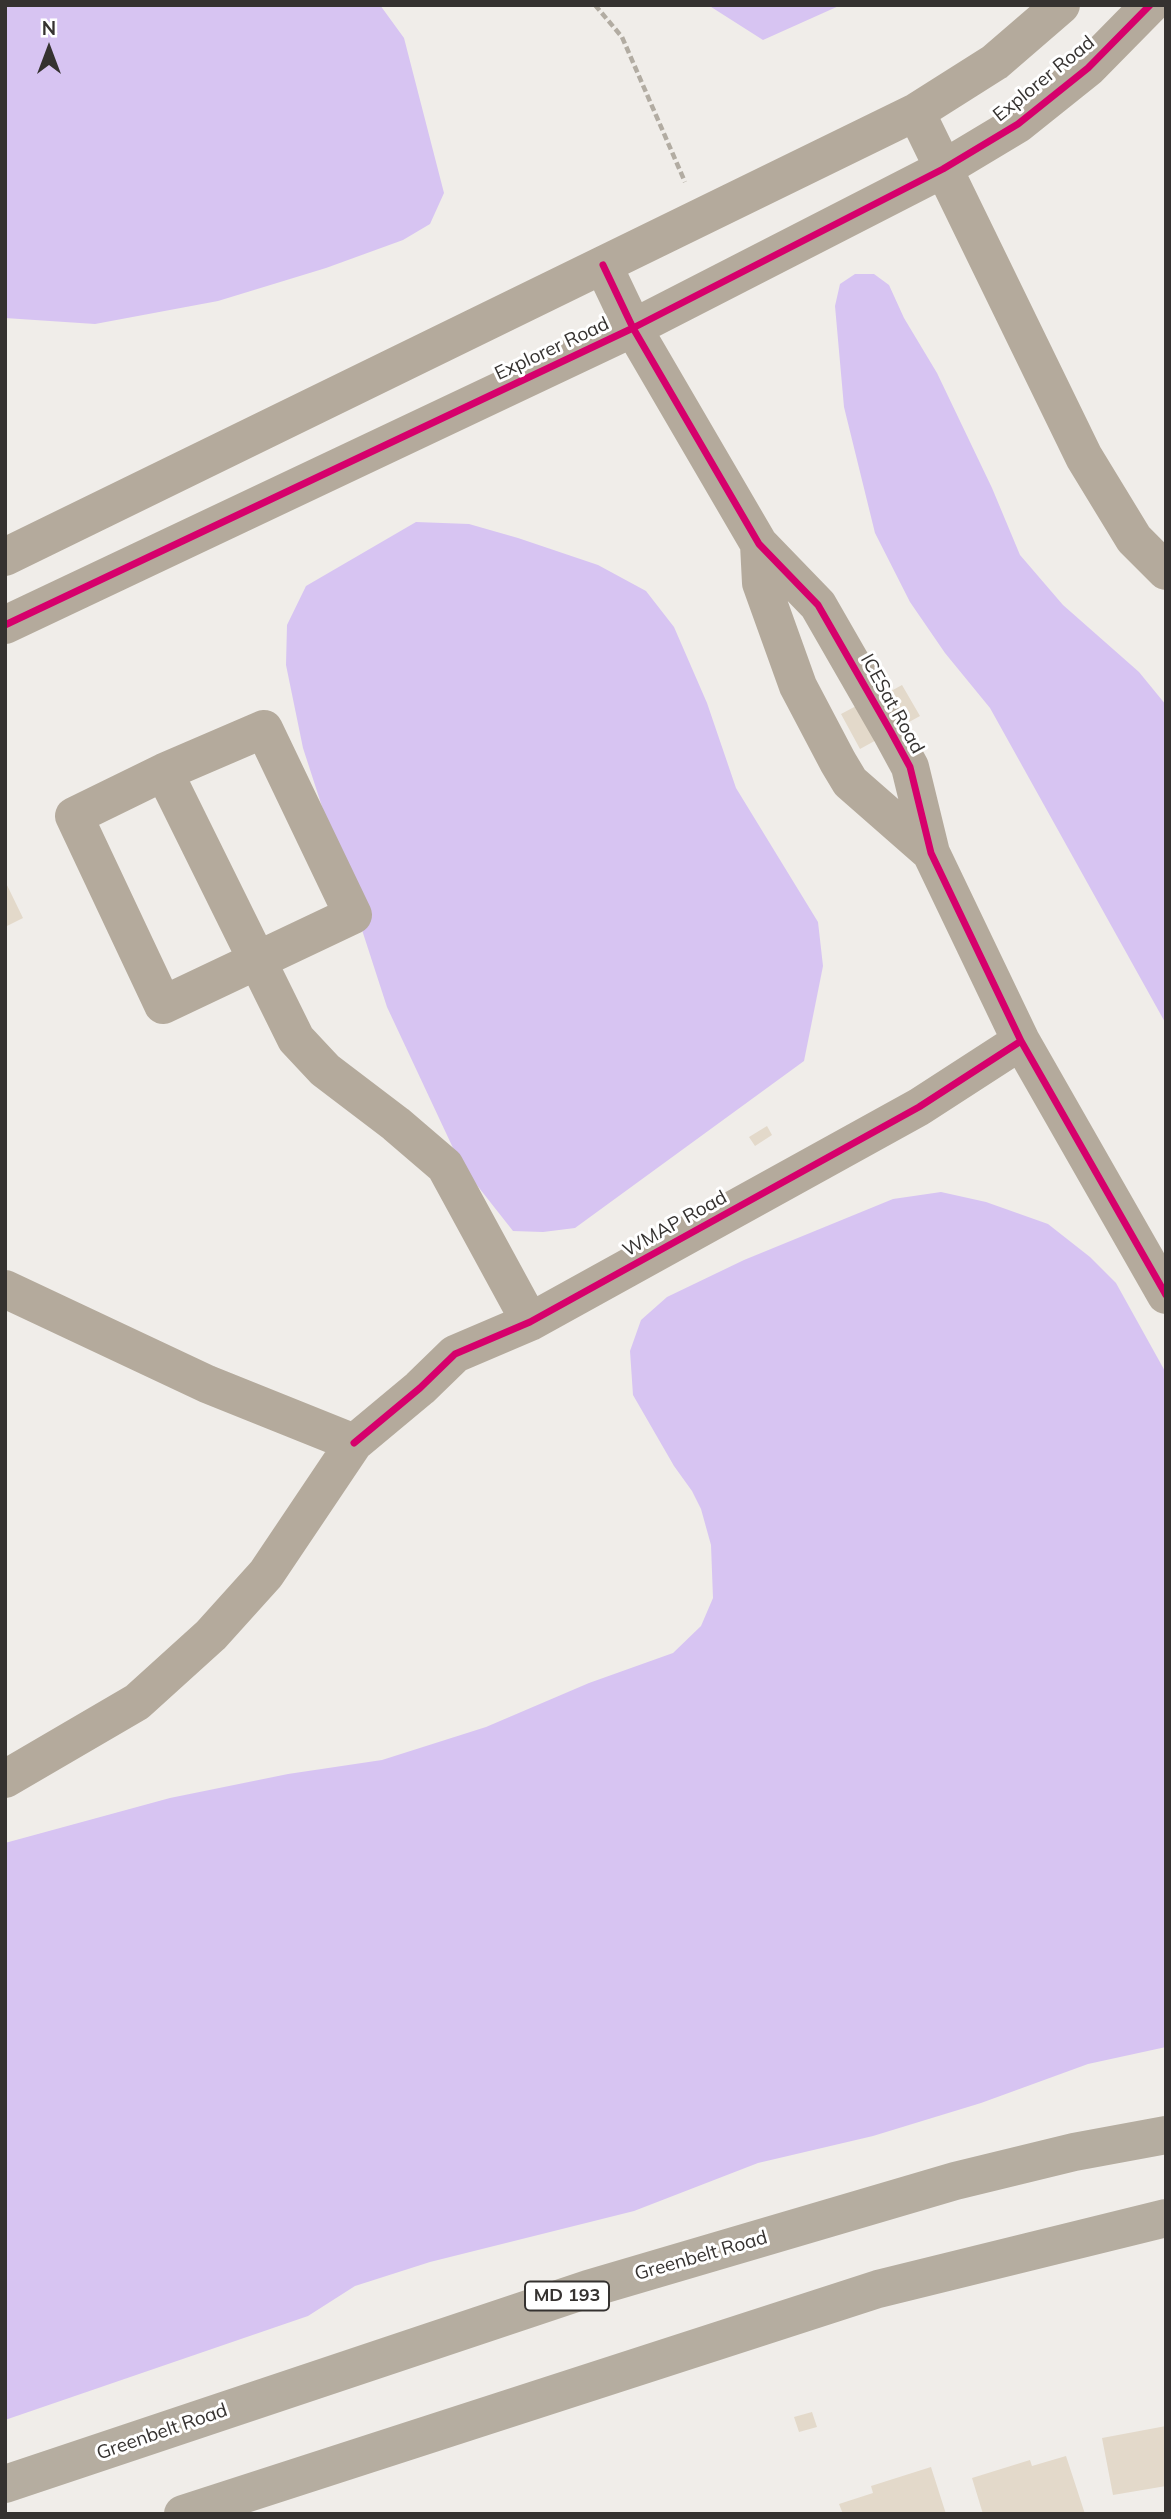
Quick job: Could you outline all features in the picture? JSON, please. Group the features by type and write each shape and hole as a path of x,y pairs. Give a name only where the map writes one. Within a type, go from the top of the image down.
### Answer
{"main road":[{"name":"Greenbelt Road","path":"5,2484 588,2289 955,2181 1156,2133"},
{"path":"183,2514 878,2290 1166,2218"}],"street":[{"path":"20,619 7,556 916,112 995,62 1061,5"},
{"name":"Explorer Road","path":"20,619 633,328 943,169 1018,124 1088,68 1150,5"},
{"path":"916,112 1084,457 1134,539 1166,570"},
{"name":"ICESat Road","path":"603,265 633,328 759,544 818,605 891,732 910,767 931,853 1021,1041 1166,1295"},
{"name":"ICESat Road","path":"759,544 761,583 798,686 838,762 850,782 931,853"},
{"path":"264,729 353,915 163,1005 75,816 164,772 264,729"},
{"path":"164,772 296,1039 325,1070 396,1124 445,1167 530,1322"},
{"name":"WMAP Road","path":"5,1779 137,1702 211,1635 266,1574 354,1443 420,1388 455,1354 530,1322 919,1107 1021,1041"},
{"path":"5,1289 207,1384 354,1443"}],"path":[{"path":"595,5 622,37 686,186"}],"shaded area":[{"path":"5,5 380,5 404,38 444,193 430,224 403,240 326,268 218,301 95,324 5,318"},
{"path":"708,5 841,5 763,40"},
{"path":"855,274 874,274 889,285 904,318 937,373 992,488 1020,555 1063,605 1139,672 1166,705 1166,1024 990,708 945,653 910,602 875,533 844,407 835,306 840,284"},
{"path":"416,522 469,524 518,538 598,565 646,591 674,627 707,703 736,788 818,922 823,966 804,1061 575,1228 543,1232 513,1231 461,1165 387,1007 303,748 286,665 287,625 306,586"},
{"path":"941,1192 986,1202 1048,1224 1090,1257 1116,1283 1166,1373 1166,2047 1088,2064 981,2103 873,2136 758,2163 634,2211 430,2262 355,2286 308,2316 5,2420 5,1843 170,1798 288,1774 382,1760 486,1727 589,1683 673,1653 701,1626 713,1598 711,1545 701,1509 692,1491 674,1466 633,1395 630,1351 641,1320 667,1297 744,1260 893,1199"}],"building":[{"path":"902,685 920,716 860,749 841,714 858,705 860,708"},
{"path":"5,881 23,918 5,927"},
{"path":"767,1126 772,1135 755,1146 749,1137"},
{"path":"812,2412 817,2427 799,2432 794,2417"},
{"path":"1166,2426 1166,2486 1113,2495 1102,2438"},
{"path":"1066,2456 1085,2514 983,2514 972,2478 1030,2460 1032,2466"},
{"path":"931,2467 946,2514 843,2514 839,2504 873,2493 871,2486"}],"cycle path":[{"path":"5,625 633,328 943,169 1018,124 1088,68 1150,5"},
{"path":"603,265 633,328 759,544 818,605 891,732 910,767 931,853 1021,1041 1166,1295"},
{"path":"354,1443 420,1388 455,1354 530,1322 919,1107 1021,1041"}]}
